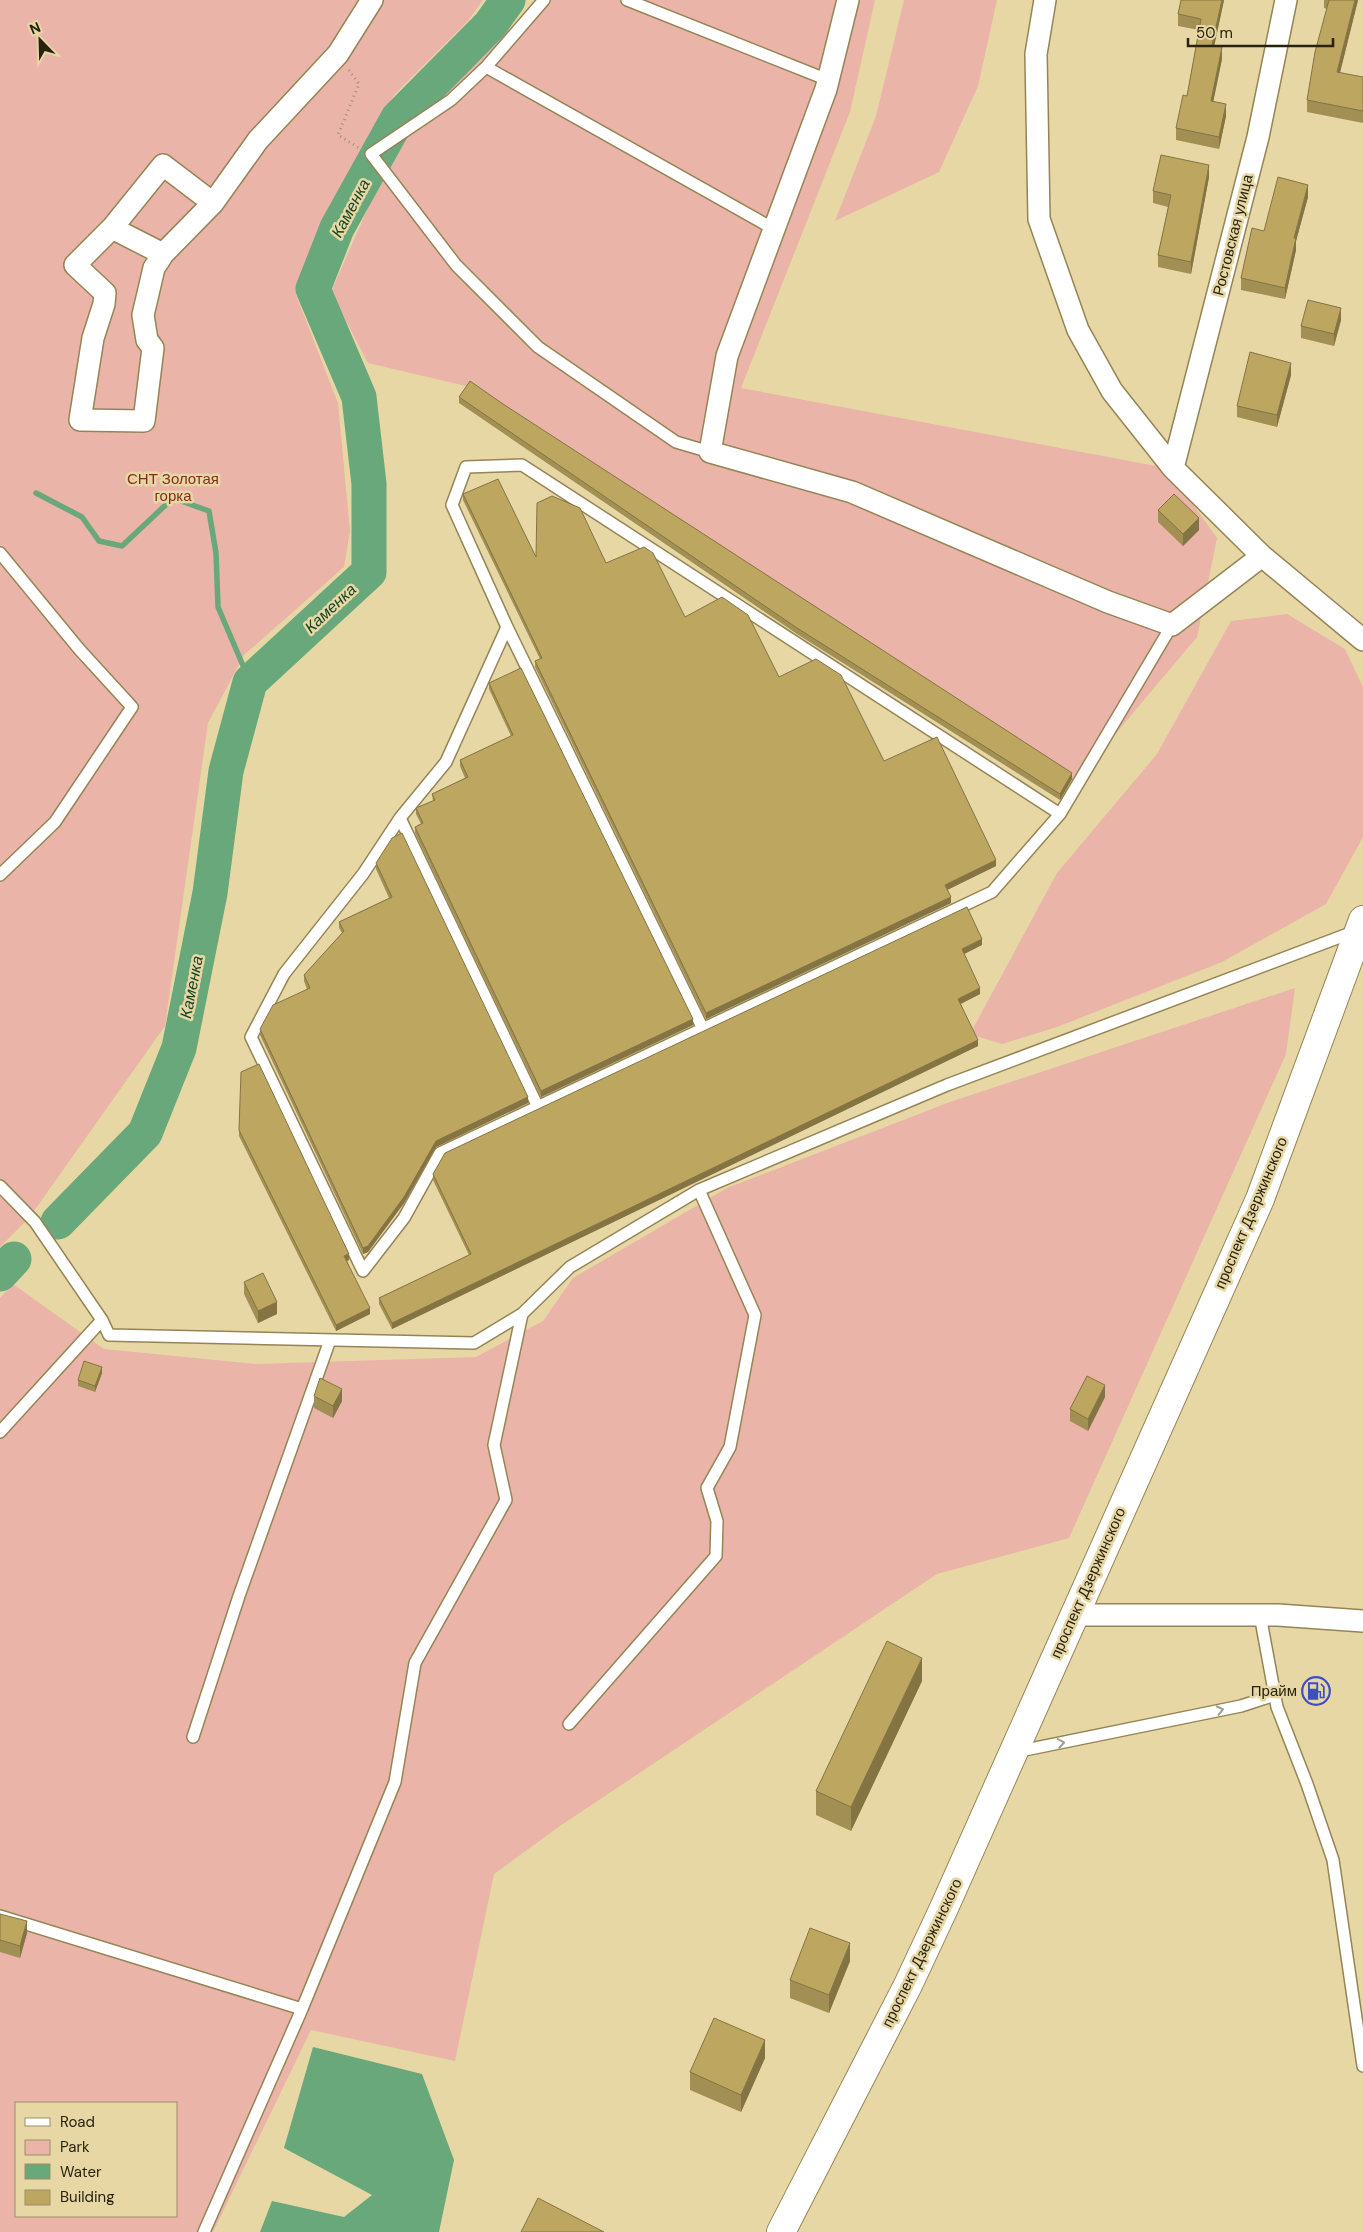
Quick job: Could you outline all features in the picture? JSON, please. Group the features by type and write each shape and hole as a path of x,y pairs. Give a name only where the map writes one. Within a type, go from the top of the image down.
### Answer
{"street":[{"path":"213,202 163,165 112,228 75,265 105,293 104,304 93,338 80,420 144,421 153,348 147,340 143,316 154,268 163,254 213,202 258,140 338,54 372,0"},
{"path":"848,0 828,80 727,356 710,452 852,492 1108,602 1172,625 1262,556"},
{"path":"1045,0 1036,54 1039,219 1078,330 1112,391 1173,468 1262,556 1363,640"},
{"name":"Ростовская улица","path":"1173,468 1258,137 1286,0"},
{"path":"112,228 163,254"},
{"name":"проспект Дзержинского","path":"780,2232 908,1986 1260,1199 1362,925"},
{"path":"1073,1615 1260,1615 1363,1621"}],"lane":[{"path":"544,0 486,67 451,100 371,154 456,265 538,347 676,442 710,452"},
{"path":"627,0 828,80"},
{"path":"486,67 774,229"},
{"path":"703,1029 507,627 452,504 466,467 522,464 1060,814"},
{"path":"0,553 79,649 132,707 55,822 0,875"},
{"path":"507,627 446,762 400,818 363,874 284,974 251,1037 363,1270 404,1218 440,1153 992,892 1060,814 1172,625"},
{"path":"400,818 538,1107"},
{"path":"0,1186 35,1222 102,1320 109,1336 474,1343 522,1314 570,1267 699,1190 947,1085 1362,925"},
{"path":"569,1724 716,1556 717,1522 707,1488 730,1447 755,1315 699,1190"},
{"path":"204,2232 302,2009 394,1782 415,1662 506,1500 494,1445 522,1314"},
{"path":"0,1432 102,1320"},
{"path":"193,1738 239,1596 330,1340"},
{"path":"1260,1615 1276,1707 1307,1784 1333,1860 1363,2066"},
{"path":"1013,1752 1241,1706 1275,1695"},
{"path":"0,1916 302,2009"}],"path":[{"path":"338,54 359,84 338,135 371,154"}],"green space":[{"name":"СНТ Золотая горка","path":"0,0 483,0 467,22 394,95 341,186 296,295 338,403 350,531 344,567 244,655 208,723 165,1026 29,1218 0,1247"},
{"path":"538,0 875,0 850,112 741,388 1167,468 1217,538 1197,637 1075,782 470,387 368,363 331,292 386,167 426,107 532,8"},
{"path":"904,0 997,0 978,86 939,172 835,221 876,116"},
{"path":"1287,614 1345,649 1363,687 1363,837 1326,904 1222,962 1057,1027 1002,1044 970,1034 1057,873 1157,754 1231,621"},
{"path":"1295,988 1286,1054 1069,1538 937,1574 560,1826 494,1874 455,2061 311,2030 213,2232 0,2232 0,1298 13,1284 104,1349 257,1364 476,1357 543,1321 573,1278 727,1188 950,1102"}],"water":[{"path":"313,2047 422,2074 454,2160 439,2232 260,2232 272,2201 344,2217 372,2195 284,2148"}],"building":[{"path":"1181,0 1222,0 1212,45 1222,47 1211,101 1226,104 1219,137 1176,128 1183,95 1187,96 1201,19 1178,14"},
{"path":"1329,0 1355,0 1337,72 1363,77 1363,111 1307,100 1315,52"},
{"path":"1161,155 1209,165 1191,262 1158,255 1171,195 1153,191"},
{"path":"1278,177 1308,185 1294,238 1296,238 1285,288 1241,278 1252,228 1264,231"},
{"path":"1308,300 1341,308 1334,334 1301,326"},
{"path":"1250,352 1291,363 1277,415 1237,406"},
{"path":"470,381 1072,773 1060,794 797,628 459,397"},
{"path":"498,479 536,557 537,503 552,496 580,508 606,563 644,547 653,553 685,617 722,597 748,615 779,677 816,659 841,675 884,761 937,737 996,860 945,885 951,897 706,1013 535,661 542,658 463,494"},
{"path":"1174,494 1199,518 1183,534 1158,510"},
{"path":"521,668 693,1019 541,1091 415,827 423,823 416,808 435,800 432,794 468,777 460,760 513,735 489,683"},
{"path":"402,833 528,1097 436,1141 404,1197 368,1246 363,1248 260,1029 273,1005 310,988 304,975 344,931 339,922 392,897 376,863 392,838"},
{"path":"967,907 982,939 962,949 980,988 958,999 978,1040 392,1323 379,1298 471,1254 433,1174 445,1153"},
{"path":"259,1064 349,1254 344,1256 370,1308 336,1325 239,1130 241,1072"},
{"path":"263,1273 277,1302 258,1311 244,1282"},
{"path":"84,1361 102,1367 95,1386 78,1380"},
{"path":"1087,1376 1105,1385 1088,1419 1070,1409"},
{"path":"320,1378 342,1389 333,1406 314,1396"},
{"path":"887,1641 922,1658 851,1807 816,1791"},
{"path":"0,1914 27,1921 20,1946 0,1940"},
{"path":"810,1928 850,1943 829,1995 790,1980"},
{"path":"714,2018 765,2040 741,2095 690,2072"},
{"path":"538,2198 604,2232 521,2232"}],"waterway":[{"name":"Каменка","path":"58,1222 145,1133 179,1048 210,893 226,771 250,682 369,572 369,484 359,397 313,289 337,228 398,118 490,25 508,0"},
{"path":"36,493 82,517 99,541 122,546 173,498 209,511 216,553 218,607 250,682"},
{"name":"Каменка","path":"0,1274 14,1259"}],"place":[{"name":"Прайм","path":"1316,1691"}]}
